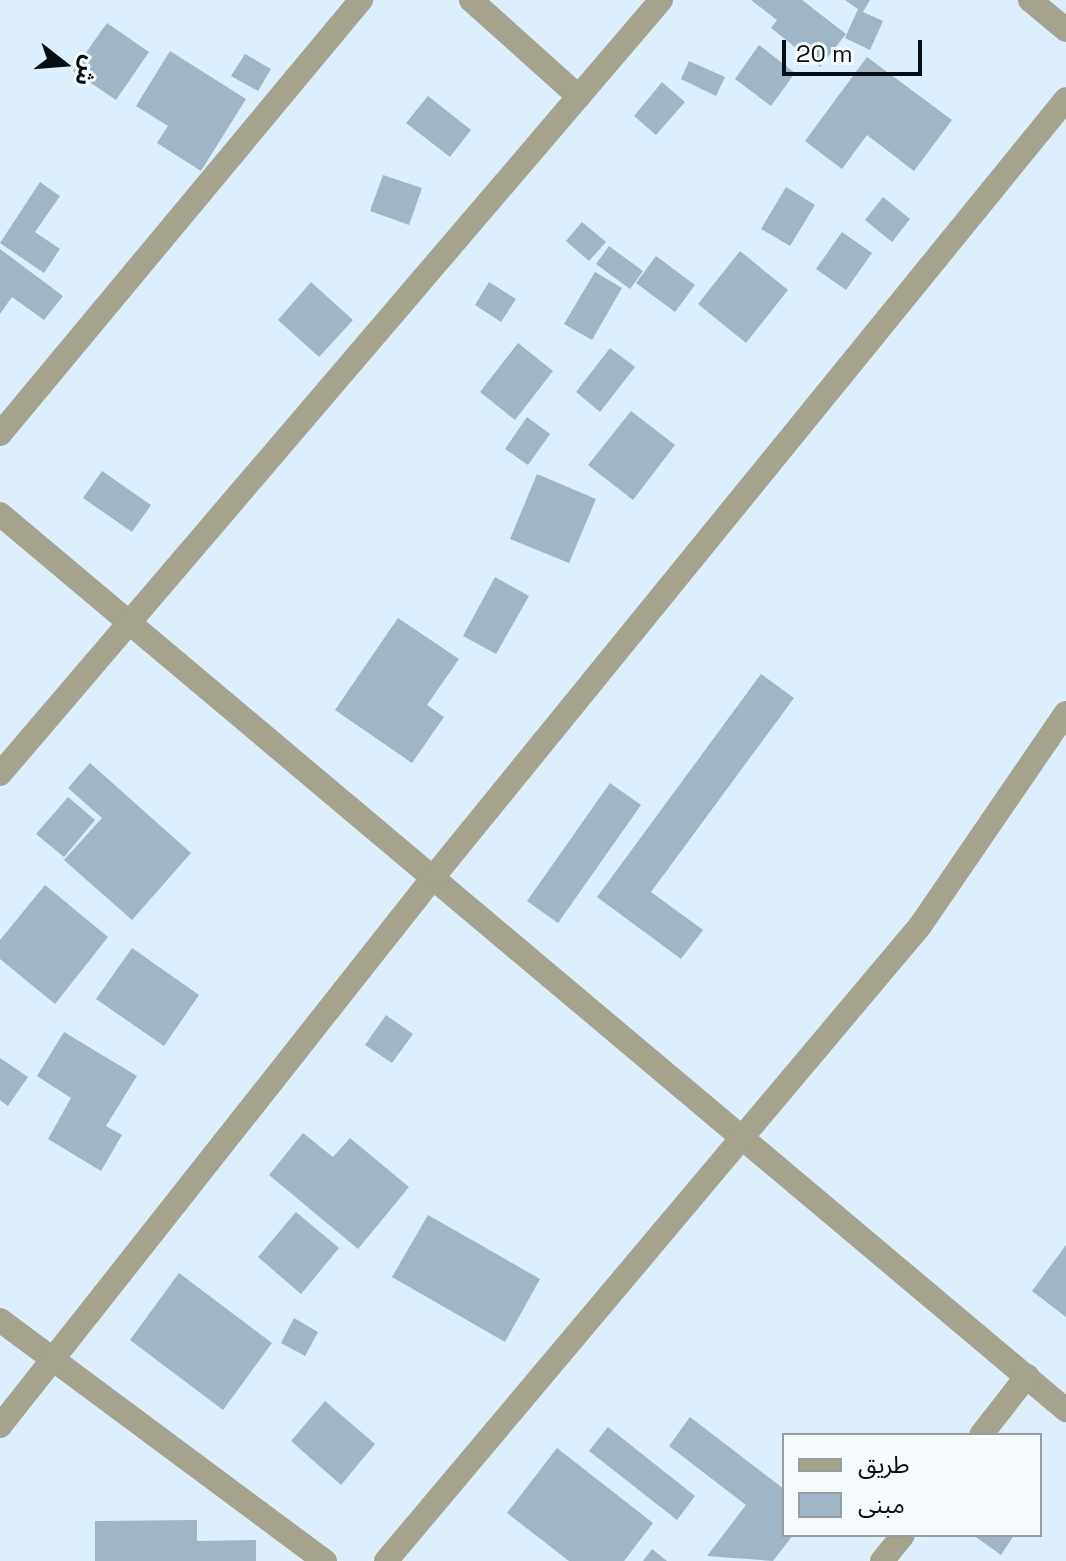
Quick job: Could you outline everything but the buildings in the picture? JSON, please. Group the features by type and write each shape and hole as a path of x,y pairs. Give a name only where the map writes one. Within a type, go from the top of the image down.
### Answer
{"street":[{"path":"0,434 361,0"},
{"path":"471,0 579,97"},
{"path":"0,774 131,626 661,0"},
{"path":"1030,0 1066,30"},
{"path":"0,1426 435,875 1066,99"},
{"path":"0,514 131,626 435,875 744,1141 1066,1410"},
{"path":"386,1561 744,1141 920,926 1066,713"},
{"path":"0,1320 325,1561"},
{"path":"983,1433 1027,1376"},
{"path":"882,1561 901,1537"}]}
